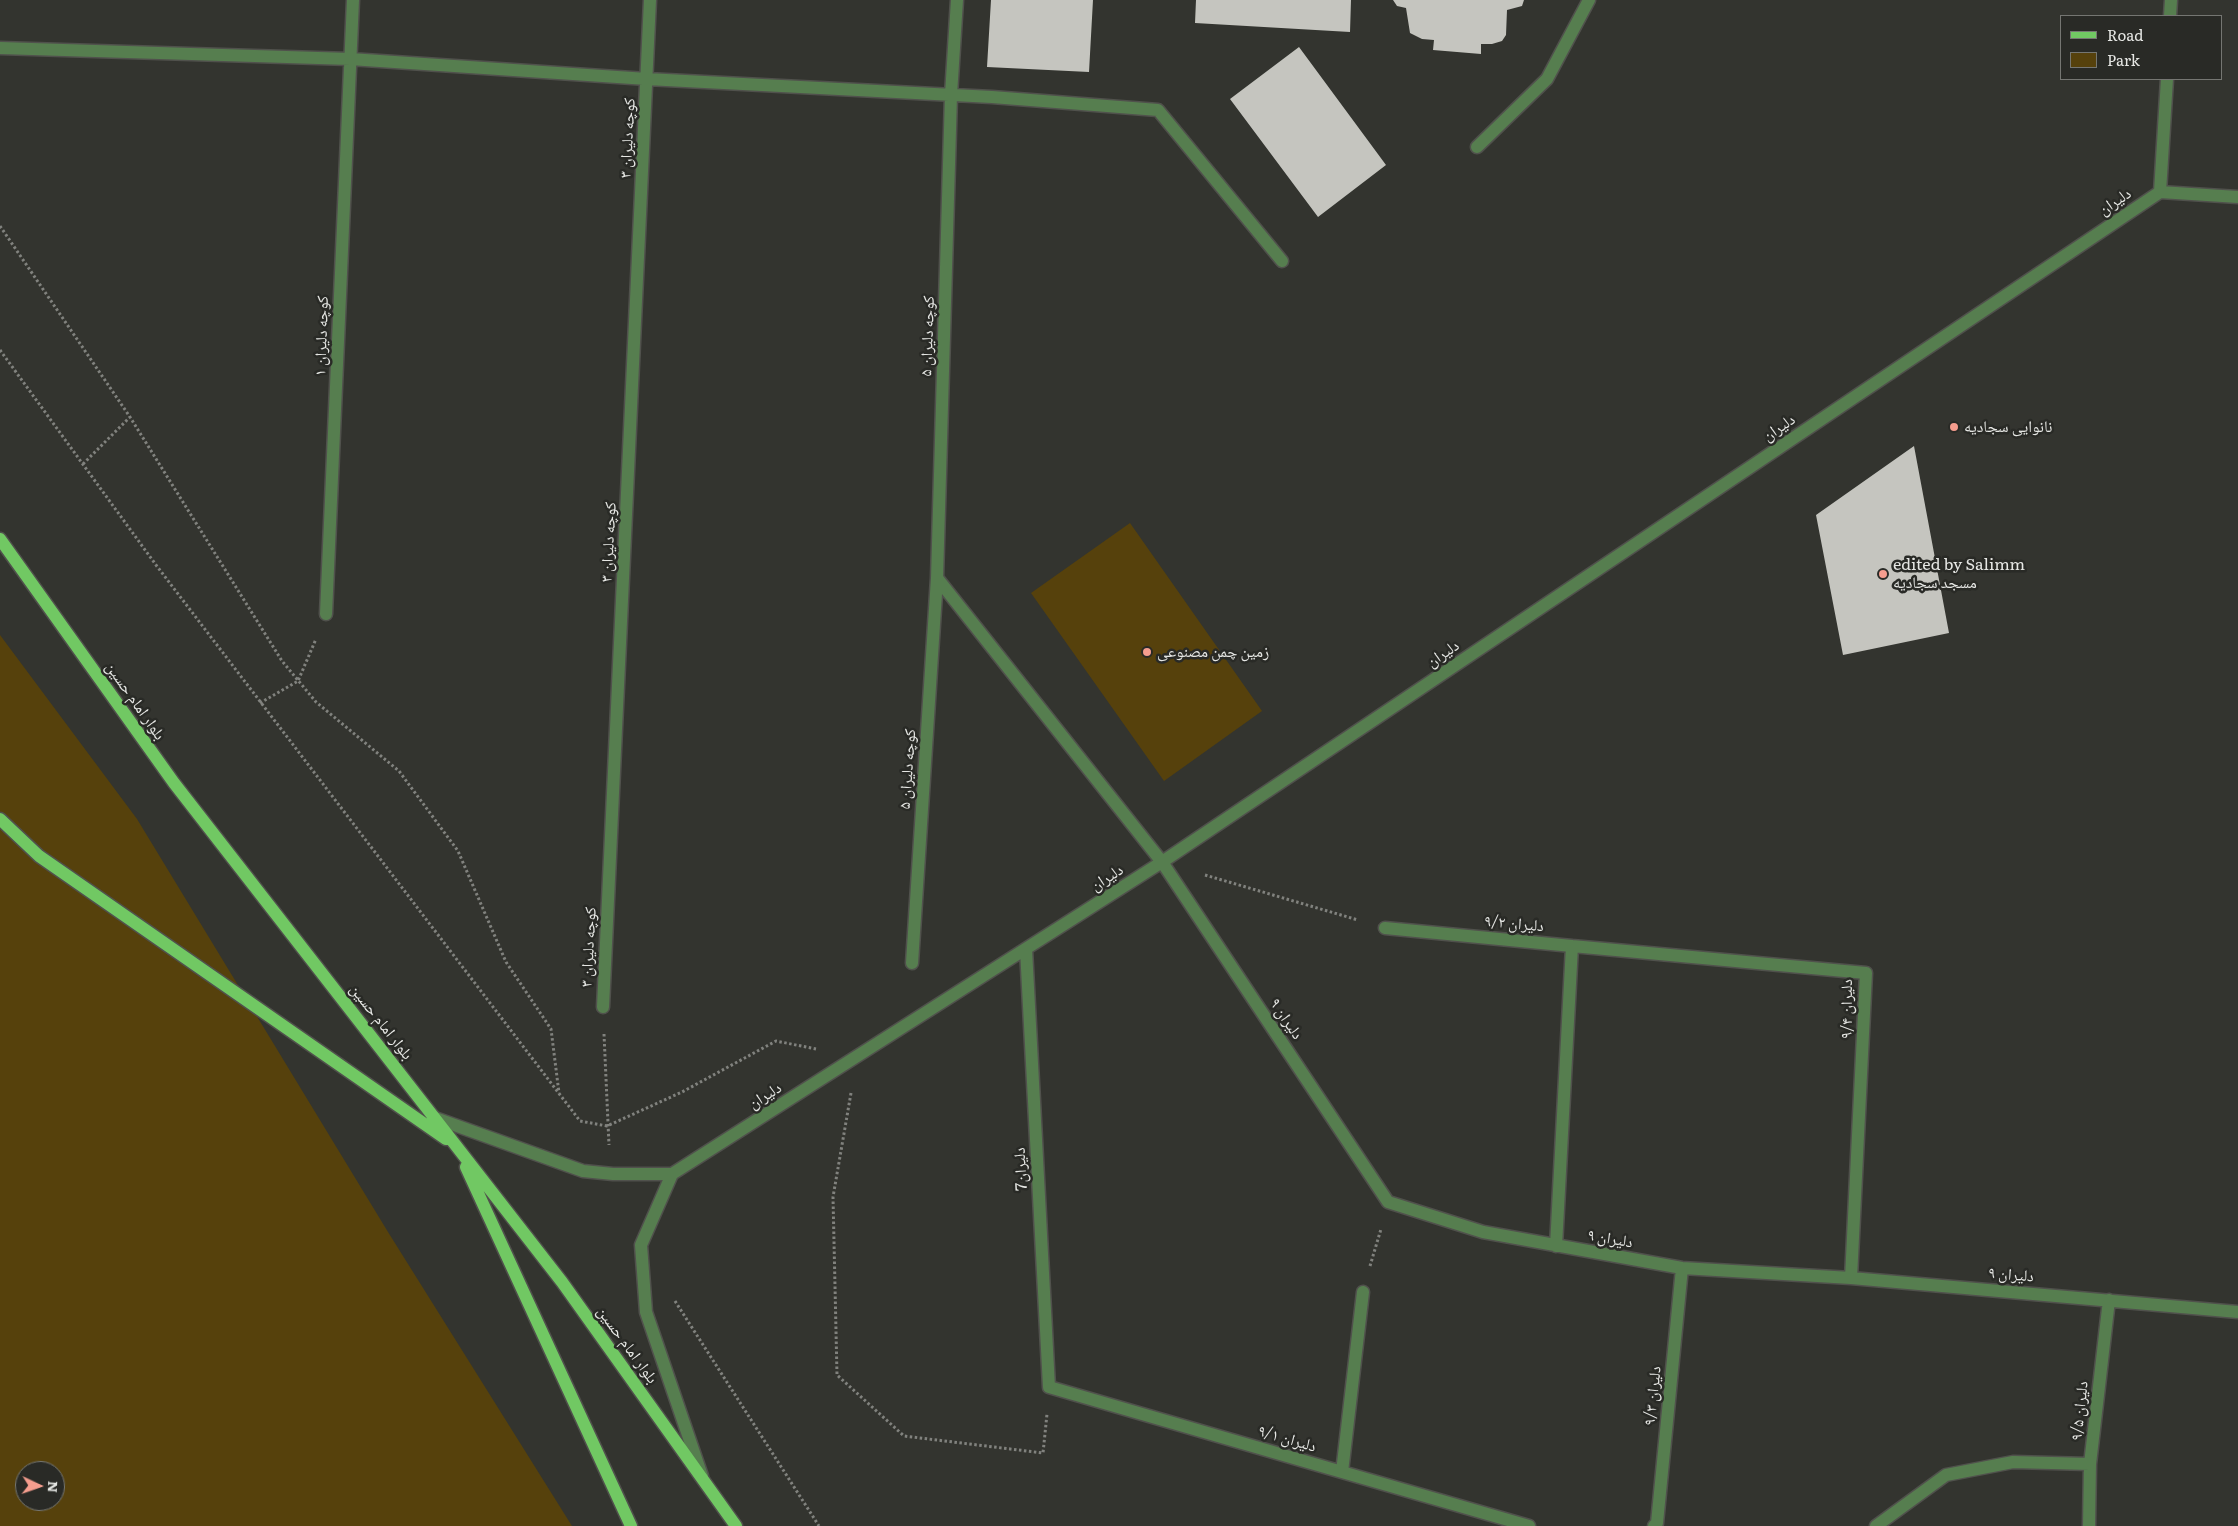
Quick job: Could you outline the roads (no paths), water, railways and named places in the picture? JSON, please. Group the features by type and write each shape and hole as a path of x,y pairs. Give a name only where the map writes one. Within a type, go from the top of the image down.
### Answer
{"main road":[{"name":"بلوار امام حسین","path":"0,539 174,783 562,1282 736,1526"},
{"path":"0,819 39,856 457,1147 631,1526"}],"street":[{"name":"کوچه دلیران ۱","path":"326,614 353,0"},
{"name":"کوچه دلیران ۳","path":"603,1007 650,0"},
{"name":"کوچه دلیران ۵","path":"912,963 937,578 951,95 957,0"},
{"path":"1477,147 1547,79 1589,0"},
{"path":"2170,15 2171,0"},
{"path":"0,48 350,59 647,79 951,95 1158,110 1282,261"},
{"path":"2167,80 2160,192 2238,197"},
{"name":"دلیران","path":"672,1174 1162,862 2160,192"},
{"path":"937,578 1162,862"},
{"name":"دلیران ۹","path":"1162,862 1388,1202 1483,1232 1682,1268 1851,1278 2238,1312"},
{"name":"دلیران ۹/۲","path":"1384,928 1572,946"},
{"path":"1556,1246 1572,946"},
{"name":"دلیران ۹/۴","path":"1572,946 1866,973 1851,1278"},
{"name":"دلیران7","path":"1026,950 1049,1387"},
{"path":"435,1118 583,1171 613,1174 672,1174 641,1246 646,1312 704,1481"},
{"name":"دلیران ۹/۳","path":"1654,1526 1657,1523 1682,1268"},
{"path":"1363,1292 1342,1472 1529,1526"},
{"name":"دلیران ۹/۵","path":"2089,1526 2090,1464 2108,1300"},
{"name":"دلیران ۹/۱","path":"1049,1387 1342,1472"},
{"path":"1876,1526 1946,1475 2013,1462 2090,1464"}],"place":[{"name":"نانوایی سجادیه","path":"1954,427"},
{"name":"edited by Salimm مسجد سجادیه","path":"1883,574"},
{"name":"زمین چمن مصنوعی","path":"1147,652"}]}
